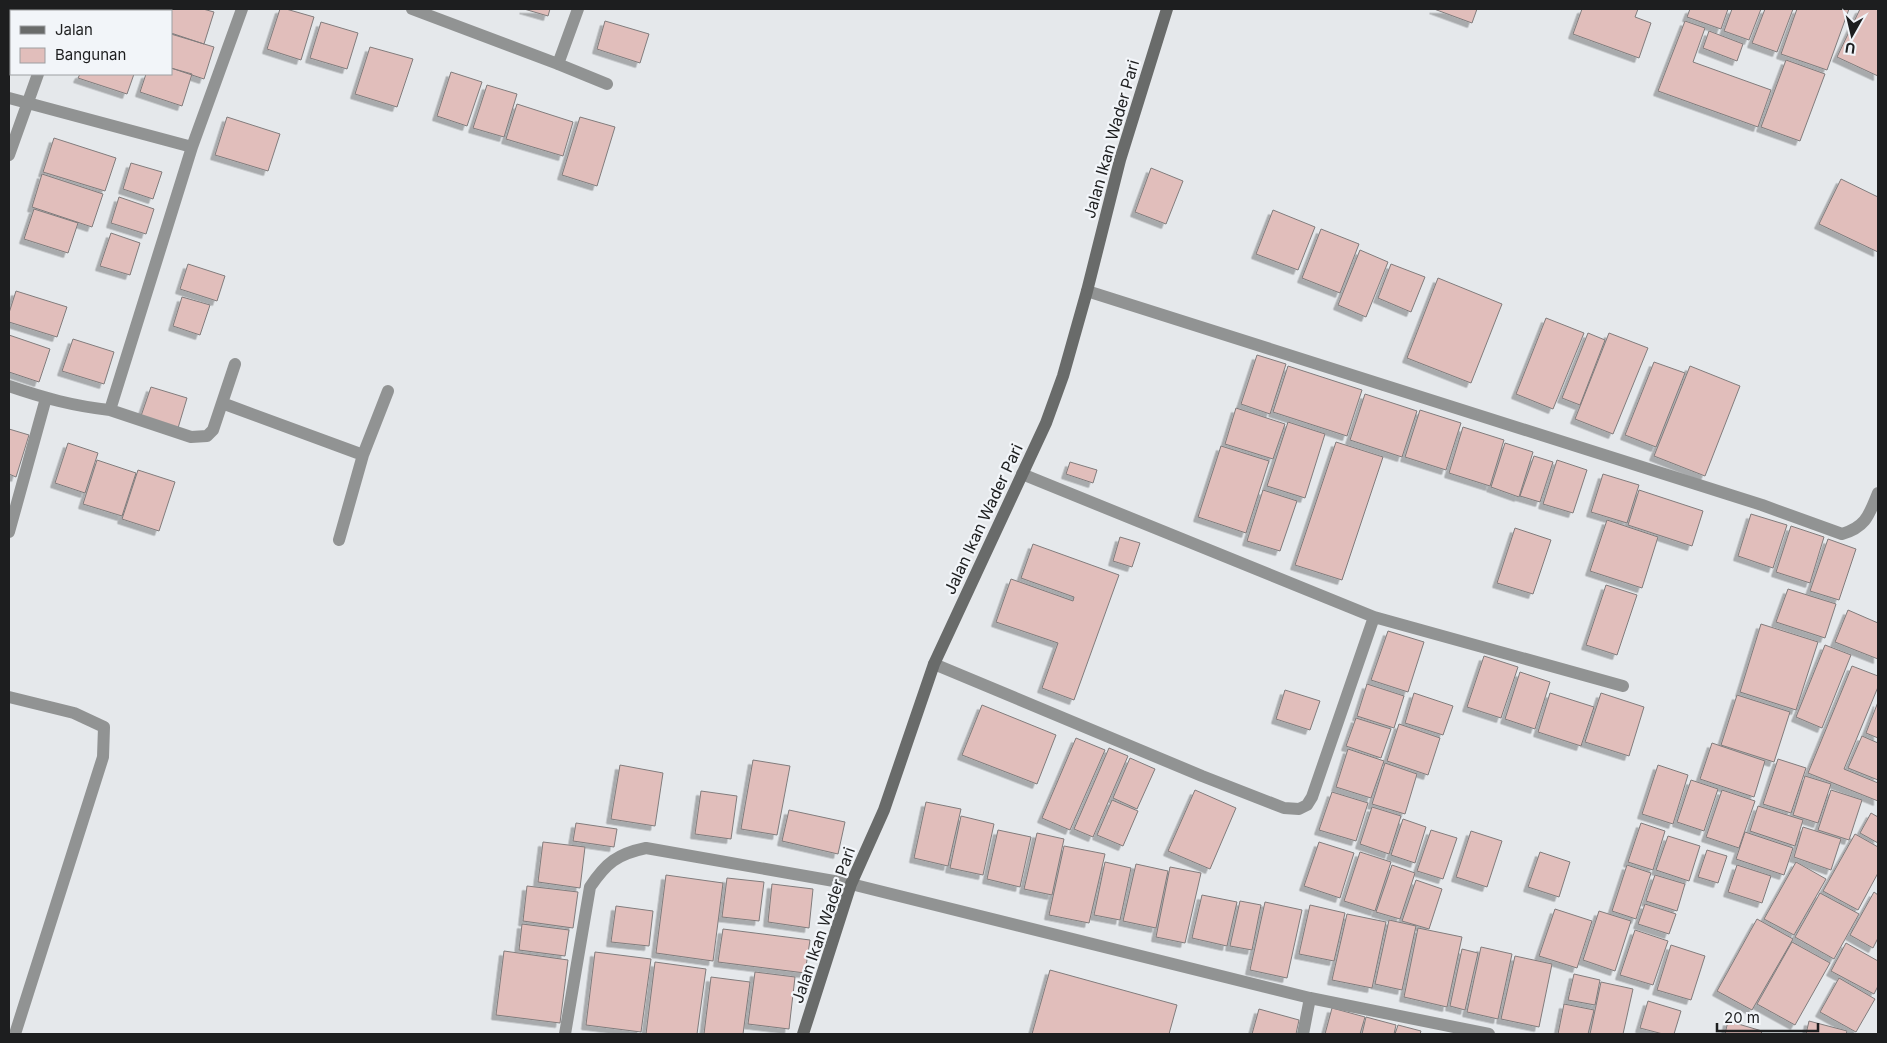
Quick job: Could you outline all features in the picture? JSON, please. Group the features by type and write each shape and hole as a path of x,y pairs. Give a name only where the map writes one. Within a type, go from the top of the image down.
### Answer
{"street":[{"path":"110,410 192,147 242,9"},
{"path":"412,9 608,84"},
{"path":"558,64 578,9"},
{"name":"Jalan Ikan Wader Pari","path":"803,1034 851,884 884,810 934,664 1046,423 1055,399 1087,291 1120,160 1167,9"},
{"path":"9,155 38,75"},
{"path":"9,98 192,147"},
{"path":"1087,291 1762,505 1842,534 1855,530 1867,520 1878,493"},
{"path":"9,386 77,406 110,410 191,437 200,438 207,436 213,430 236,364"},
{"path":"339,540 363,455 388,391"},
{"path":"9,532 46,398"},
{"path":"222,403 363,455"},
{"path":"1022,474 1374,617 1623,686"},
{"path":"934,664 1202,776 1284,808 1299,809 1306,805 1312,797 1374,617"},
{"path":"9,697 74,713 104,727 103,757 15,1034"},
{"path":"565,1034 590,887 600,872 614,859 629,852 646,848 851,884 1310,998 1489,1034"},
{"path":"1303,1034 1310,998"}],"building":[{"path":"101,9 155,9 154,10"},
{"path":"203,9 214,12 204,44 172,33 172,10 166,10"},
{"path":"280,9 314,17 301,60 267,49"},
{"path":"524,9 550,9 548,16"},
{"path":"1434,9 1477,9 1472,23"},
{"path":"1582,9 1638,9 1635,17 1651,23 1639,58 1573,34"},
{"path":"1690,9 1728,9 1721,29 1687,17"},
{"path":"1732,9 1761,9 1749,40 1724,31"},
{"path":"1765,9 1793,9 1777,52 1752,43"},
{"path":"1797,9 1849,9 1827,70 1781,54"},
{"path":"1860,9 1878,9 1878,76 1837,57"},
{"path":"9,12 10,54 9,58"},
{"path":"605,21 649,34 640,63 597,49"},
{"path":"1685,21 1705,28 1693,62 1771,90 1758,127 1658,91"},
{"path":"321,22 358,33 347,69 310,58"},
{"path":"1709,31 1743,44 1737,61 1703,48"},
{"path":"172,34 214,47 204,79 172,68"},
{"path":"370,47 413,59 397,107 355,94"},
{"path":"1786,60 1825,74 1800,141 1761,127"},
{"path":"172,68 192,74 182,106 140,92 146,75 172,75"},
{"path":"451,72 482,82 467,126 437,116"},
{"path":"80,75 134,75 127,94 78,78"},
{"path":"487,85 517,94 504,137 473,128"},
{"path":"517,104 573,122 563,156 506,139"},
{"path":"227,117 280,134 268,171 215,155"},
{"path":"580,117 615,127 597,186 562,175"},
{"path":"54,138 116,158 105,191 43,172"},
{"path":"131,163 162,172 153,199 123,189"},
{"path":"1151,168 1183,181 1166,224 1135,212"},
{"path":"42,174 103,194 92,227 32,207"},
{"path":"1841,179 1878,197 1878,252 1819,224"},
{"path":"119,197 154,209 146,234 111,223"},
{"path":"34,209 78,223 68,253 24,239"},
{"path":"1273,210 1315,227 1298,270 1256,254"},
{"path":"1321,229 1359,244 1340,293 1302,278"},
{"path":"111,233 140,243 130,275 100,266"},
{"path":"1360,250 1388,262 1366,317 1338,305"},
{"path":"188,264 225,276 217,301 180,289"},
{"path":"1391,264 1425,277 1411,312 1378,298"},
{"path":"1438,278 1502,304 1471,383 1407,358"},
{"path":"16,291 67,307 57,337 9,322 9,313"},
{"path":"182,297 210,305 200,335 173,326"},
{"path":"1546,318 1584,333 1553,409 1516,394"},
{"path":"1588,333 1605,340 1580,405 1562,398"},
{"path":"1609,333 1648,348 1613,434 1575,419"},
{"path":"9,335 50,349 39,382 9,372"},
{"path":"73,339 114,352 104,384 62,371"},
{"path":"1257,355 1286,364 1270,414 1241,404"},
{"path":"1654,362 1685,373 1656,447 1625,435"},
{"path":"1288,366 1362,390 1347,436 1273,412"},
{"path":"1690,366 1740,386 1705,476 1654,456"},
{"path":"151,387 187,398 178,428 141,416"},
{"path":"1365,394 1417,411 1402,457 1350,440"},
{"path":"1236,408 1285,424 1273,459 1225,444"},
{"path":"1420,410 1461,423 1446,470 1405,457"},
{"path":"1288,422 1325,434 1305,498 1267,486"},
{"path":"1463,427 1504,440 1490,486 1449,473"},
{"path":"9,429 29,435 16,477 9,474"},
{"path":"1336,442 1383,457 1342,580 1295,565"},
{"path":"68,443 98,453 85,493 55,483"},
{"path":"1505,443 1533,452 1519,497 1491,487"},
{"path":"1221,446 1269,461 1246,533 1198,517"},
{"path":"1534,456 1553,462 1540,502 1520,496"},
{"path":"97,460 136,473 122,516 83,504"},
{"path":"1557,460 1587,470 1573,513 1543,504"},
{"path":"1070,462 1097,470 1093,483 1066,474"},
{"path":"138,470 175,482 159,531 122,519"},
{"path":"1603,474 1639,485 1627,523 1591,512"},
{"path":"1263,490 1297,501 1280,551 1247,541"},
{"path":"1639,490 1703,511 1692,546 1628,525"},
{"path":"1751,514 1787,525 1773,568 1738,556"},
{"path":"1607,520 1658,537 1642,588 1590,571"},
{"path":"1791,526 1824,537 1810,583 1776,572"},
{"path":"1515,528 1551,540 1533,594 1497,583"},
{"path":"1120,537 1140,543 1132,567 1113,561"},
{"path":"1828,539 1856,549 1839,600 1810,591"},
{"path":"1033,544 1119,575 1074,700 1042,688 1058,643 996,622 1011,579 1073,601 1074,597 1021,578"},
{"path":"1606,585 1637,595 1617,655 1586,645"},
{"path":"1788,589 1836,604 1825,638 1776,622"},
{"path":"1848,610 1878,623 1878,659 1835,642"},
{"path":"1761,624 1818,642 1796,710 1740,692"},
{"path":"1388,631 1424,642 1408,692 1371,680"},
{"path":"1825,645 1851,655 1822,728 1796,717"},
{"path":"1484,656 1518,667 1501,718 1467,707"},
{"path":"1852,666 1878,676 1878,687 1844,769 1878,783 1878,801 1808,773"},
{"path":"1520,672 1550,682 1535,729 1505,719"},
{"path":"1367,684 1404,696 1394,728 1357,716"},
{"path":"1285,690 1320,701 1310,730 1276,719"},
{"path":"1414,693 1453,706 1443,735 1405,723"},
{"path":"1550,693 1594,707 1581,746 1538,732"},
{"path":"1601,693 1644,707 1629,756 1585,742"},
{"path":"1737,695 1790,712 1774,762 1721,745"},
{"path":"1878,702 1878,738 1866,733"},
{"path":"982,705 1056,735 1037,784 962,755"},
{"path":"1356,718 1391,729 1381,758 1346,746"},
{"path":"1399,724 1440,738 1428,775 1387,761"},
{"path":"1862,736 1878,743 1878,780 1848,768"},
{"path":"1076,738 1105,750 1070,830 1042,818"},
{"path":"1712,743 1765,761 1754,797 1700,779"},
{"path":"1109,748 1128,756 1093,837 1074,829"},
{"path":"1348,749 1384,761 1371,798 1336,787"},
{"path":"1130,758 1155,769 1137,809 1113,798"},
{"path":"1778,759 1806,768 1791,813 1763,804"},
{"path":"753,760 790,766 777,835 741,829"},
{"path":"1385,763 1417,774 1405,814 1372,804"},
{"path":"620,765 663,773 655,826 611,819"},
{"path":"1658,765 1688,775 1673,824 1642,814"},
{"path":"1805,776 1831,784 1818,823 1793,815"},
{"path":"1691,780 1718,789 1704,831 1677,822"},
{"path":"1195,790 1236,808 1210,869 1168,851"},
{"path":"1722,790 1755,801 1739,848 1706,837"},
{"path":"1831,790 1862,800 1849,840 1818,830"},
{"path":"701,791 737,796 731,839 695,834"},
{"path":"1332,792 1368,803 1356,841 1319,830"},
{"path":"1112,800 1138,811 1123,846 1097,835"},
{"path":"926,802 961,809 948,866 914,858"},
{"path":"1758,806 1803,820 1795,846 1750,831"},
{"path":"1372,807 1401,816 1389,854 1360,844"},
{"path":"789,810 845,822 838,854 782,841"},
{"path":"1871,813 1878,817 1878,843 1860,833"},
{"path":"961,816 994,824 983,875 950,868"},
{"path":"1403,819 1426,827 1415,863 1391,855"},
{"path":"576,823 617,829 614,847 573,841"},
{"path":"1641,823 1665,831 1653,870 1628,862"},
{"path":"1803,827 1841,839 1831,870 1794,857"},
{"path":"998,830 1031,837 1020,887 987,879"},
{"path":"1431,830 1457,838 1443,879 1417,871"},
{"path":"1471,831 1502,841 1487,887 1456,877"},
{"path":"1745,832 1793,848 1784,875 1736,859"},
{"path":"1037,833 1064,839 1052,895 1024,889"},
{"path":"1855,834 1878,847 1878,873 1858,910 1823,891"},
{"path":"1668,836 1700,846 1689,881 1656,870"},
{"path":"543,842 585,847 580,888 538,882"},
{"path":"1319,842 1354,853 1340,898 1304,886"},
{"path":"1064,846 1105,854 1089,923 1049,915"},
{"path":"1707,850 1727,856 1718,883 1698,877"},
{"path":"1360,852 1391,862 1375,911 1344,901"},
{"path":"1540,852 1570,862 1559,897 1528,887"},
{"path":"1105,862 1131,868 1120,920 1094,915"},
{"path":"1796,862 1826,879 1794,935 1764,919"},
{"path":"1136,864 1168,871 1156,928 1123,921"},
{"path":"1392,865 1415,873 1400,919 1376,912"},
{"path":"1627,865 1651,873 1636,919 1612,911"},
{"path":"1737,865 1771,876 1762,903 1728,892"},
{"path":"1170,867 1201,873 1185,943 1156,937"},
{"path":"666,875 723,883 713,961 656,953"},
{"path":"1655,875 1685,884 1677,911 1646,901"},
{"path":"727,878 764,882 759,921 722,917"},
{"path":"1416,880 1442,889 1429,929 1402,921"},
{"path":"772,884 813,889 809,928 768,922"},
{"path":"527,886 578,892 573,928 523,921"},
{"path":"1874,892 1878,895 1878,938 1873,948 1850,935"},
{"path":"1820,893 1859,914 1834,959 1795,937"},
{"path":"1202,895 1237,902 1227,946 1192,938"},
{"path":"1240,901 1261,905 1252,950 1230,946"},
{"path":"1265,902 1302,910 1287,978 1250,970"},
{"path":"1645,904 1676,914 1669,934 1638,924"},
{"path":"1310,905 1345,913 1334,961 1299,954"},
{"path":"616,906 653,911 649,946 611,942"},
{"path":"1555,909 1592,921 1577,968 1539,956"},
{"path":"1599,911 1631,921 1615,971 1583,960"},
{"path":"1347,914 1386,922 1372,988 1332,980"},
{"path":"1757,919 1793,939 1752,1010 1717,991"},
{"path":"1389,920 1416,926 1402,990 1375,984"},
{"path":"522,924 569,930 565,956 519,950"},
{"path":"1418,928 1462,937 1447,1007 1404,997"},
{"path":"723,929 810,940 805,973 718,962"},
{"path":"1635,930 1668,941 1653,985 1620,975"},
{"path":"1792,942 1830,963 1795,1025 1757,1004"},
{"path":"1846,943 1878,961 1878,986 1874,994 1831,971"},
{"path":"1671,945 1705,956 1691,1000 1657,990"},
{"path":"1481,947 1512,954 1498,1019 1467,1012"},
{"path":"1462,949 1478,953 1465,1010 1450,1006"},
{"path":"504,951 568,960 560,1023 496,1015"},
{"path":"595,952 651,959 641,1032 586,1025"},
{"path":"1515,956 1552,964 1539,1027 1501,1019"},
{"path":"655,962 706,969 697,1034 646,1034"},
{"path":"1050,970 1177,1005 1169,1034 1032,1034"},
{"path":"755,972 795,977 789,1029 748,1024"},
{"path":"1574,974 1600,980 1595,1005 1568,1000"},
{"path":"711,977 750,982 743,1034 704,1034"},
{"path":"1839,978 1875,999 1856,1032 1820,1012"},
{"path":"1601,982 1633,989 1623,1034 1590,1034"},
{"path":"1648,1001 1681,1011 1674,1034 1663,1034 1640,1028"},
{"path":"1564,1004 1594,1010 1588,1034 1558,1034"},
{"path":"1332,1008 1365,1017 1360,1034 1325,1034"},
{"path":"1259,1009 1299,1020 1296,1034 1252,1034"},
{"path":"1366,1017 1396,1025 1394,1034 1362,1034"},
{"path":"1728,1021 1762,1031 1761,1034 1725,1034"},
{"path":"1809,1021 1847,1031 1846,1034 1806,1034"},
{"path":"1398,1025 1421,1031 1420,1034 1395,1034"}]}
